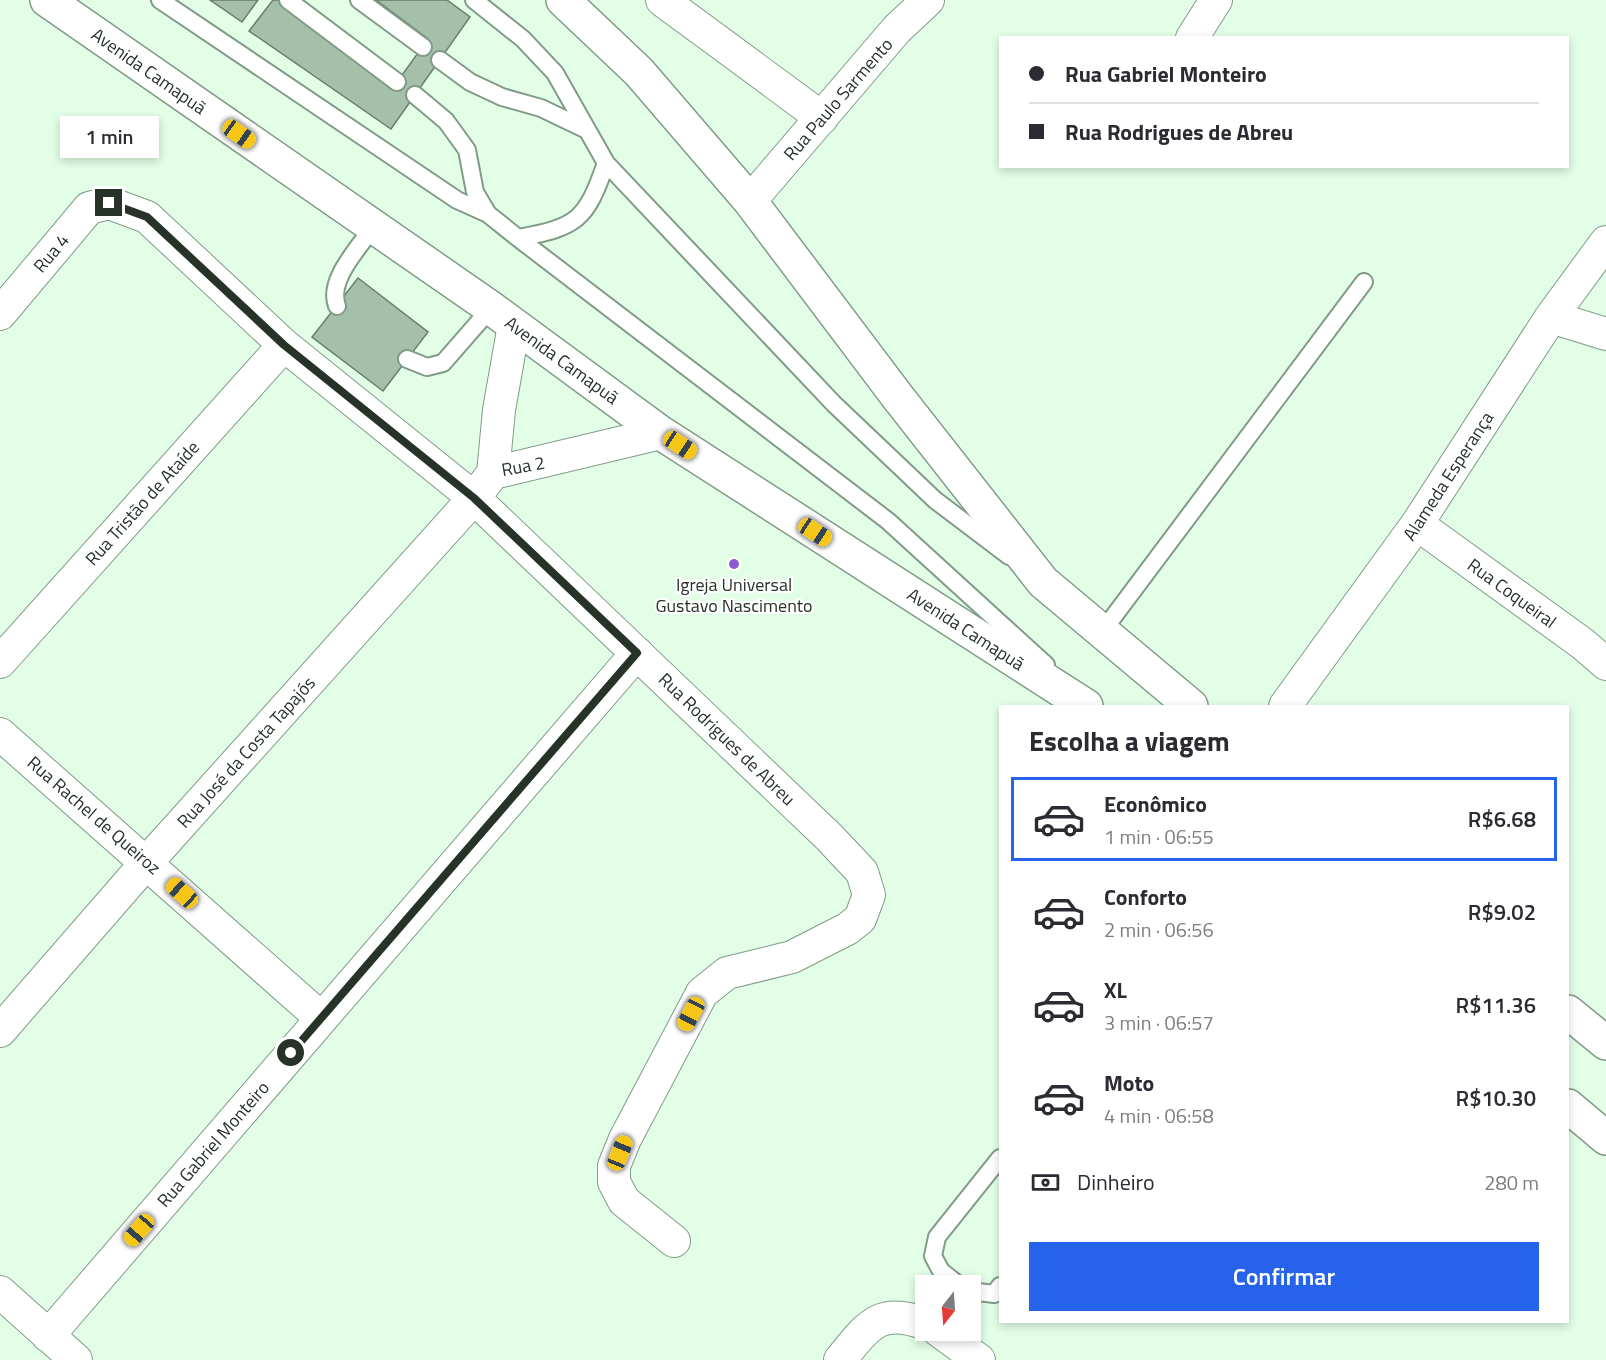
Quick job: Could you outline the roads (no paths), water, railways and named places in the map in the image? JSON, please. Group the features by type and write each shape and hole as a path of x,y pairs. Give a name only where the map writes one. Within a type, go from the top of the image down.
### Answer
{"main road":[{"name":"Avenida Camapuã","path":"47,0 502,316 661,433 1084,705"},
{"path":"563,0 639,72 750,201 897,396 1043,582 1190,705"},
{"path":"1569,1013 1606,1043"},
{"path":"1569,1107 1606,1138"}],"street":[{"path":"662,0 822,118"},
{"name":"Rua Paulo Sarmento","path":"750,201 897,29 928,0"},
{"path":"1193,36 1216,0"},
{"name":"Rua 4","path":"0,314 89,208 109,203"},
{"name":"Rua Rodrigues de Abreu","path":"109,203 147,217 284,345 474,498 829,837 862,872 869,895 860,918 847,929 792,957 727,973 702,993 625,1139 614,1166 614,1182 624,1201 674,1242"},
{"name":"Alameda Esperança","path":"1286,705 1417,524 1551,317 1606,242"},
{"name":"Rua 2","path":"502,316 494,473 661,433"},
{"path":"1551,317 1606,334"},
{"name":"Rua Tristão de Ataíde","path":"0,662 284,345"},
{"name":"Rua José da Costa Tapajós","path":"0,1031 147,862 494,473"},
{"name":"Rua Coqueiral","path":"1417,524 1583,644 1606,664"},
{"name":"Rua Gabriel Monteiro","path":"48,1336 637,653"},
{"name":"Rua Rachel de Queiroz","path":"0,734 321,1018"},
{"path":"0,1292 76,1360"},
{"path":"840,1360 862,1333 881,1318 896,1315 915,1321"},
{"path":"953,1341 979,1360"}],"lane":[{"path":"160,0 457,200 488,214 888,521 1091,705"},
{"path":"288,0 397,82"},
{"path":"359,0 423,47"},
{"path":"474,0 523,39 555,73 606,163 834,404 936,500 1043,582"},
{"path":"440,60 470,82 502,97 541,108 587,130"},
{"path":"415,95 446,121 467,150 475,192 488,214"},
{"path":"518,238 549,232 585,212 595,196 606,163"},
{"path":"337,306 333,297 336,284 374,227"},
{"path":"1102,632 1364,282"},
{"path":"407,359 427,367 443,363 502,316"},
{"path":"946,1275 941,1271 933,1256 938,1237 999,1159"},
{"path":"981,1292 994,1294 999,1287"}],"place":[{"name":"Igreja Universal Gustavo Nascimento","path":"734,564"}]}
